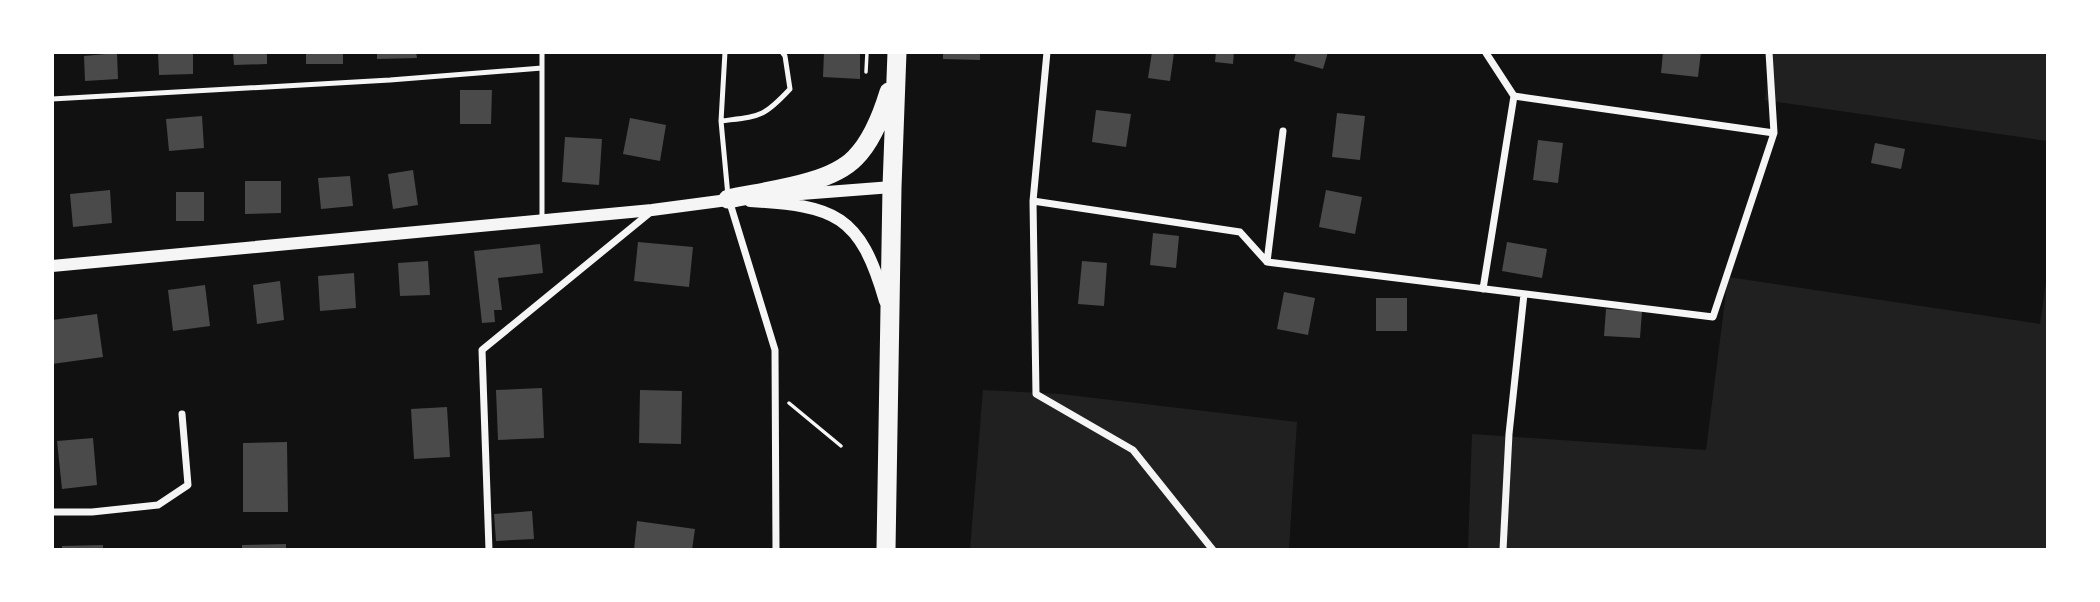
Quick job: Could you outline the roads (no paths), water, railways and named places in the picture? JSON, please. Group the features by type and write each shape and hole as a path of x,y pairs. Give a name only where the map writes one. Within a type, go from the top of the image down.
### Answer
{"highway":[{"path":"886,550 892,187 897,58"},
{"path":"728,199 828,176 854,160 870,137 884,107 897,58"}],"street":[{"path":"1047,52 1033,201 1036,394 1133,450 1213,550"},
{"path":"1033,201 1240,232 1267,262 1713,317 1774,133 1769,52"},
{"path":"1483,289 1514,96 1486,53"},
{"path":"1514,96 1774,133"},
{"path":"1267,262 1283,131"},
{"path":"52,266 653,211 728,199 892,187"},
{"path":"728,199 796,204 827,211 851,228 868,254 890,317"},
{"path":"728,199 775,350 776,550"},
{"path":"489,550 482,350 653,211"},
{"path":"1503,550 1509,434 1524,294"},
{"path":"52,512 92,512 158,505 188,485 182,414"}],"lane":[{"path":"542,52 542,221"},
{"path":"725,52 721,121 728,199"},
{"path":"721,121 769,112 790,89 782,52"},
{"path":"52,99 390,80 542,68"}]}
